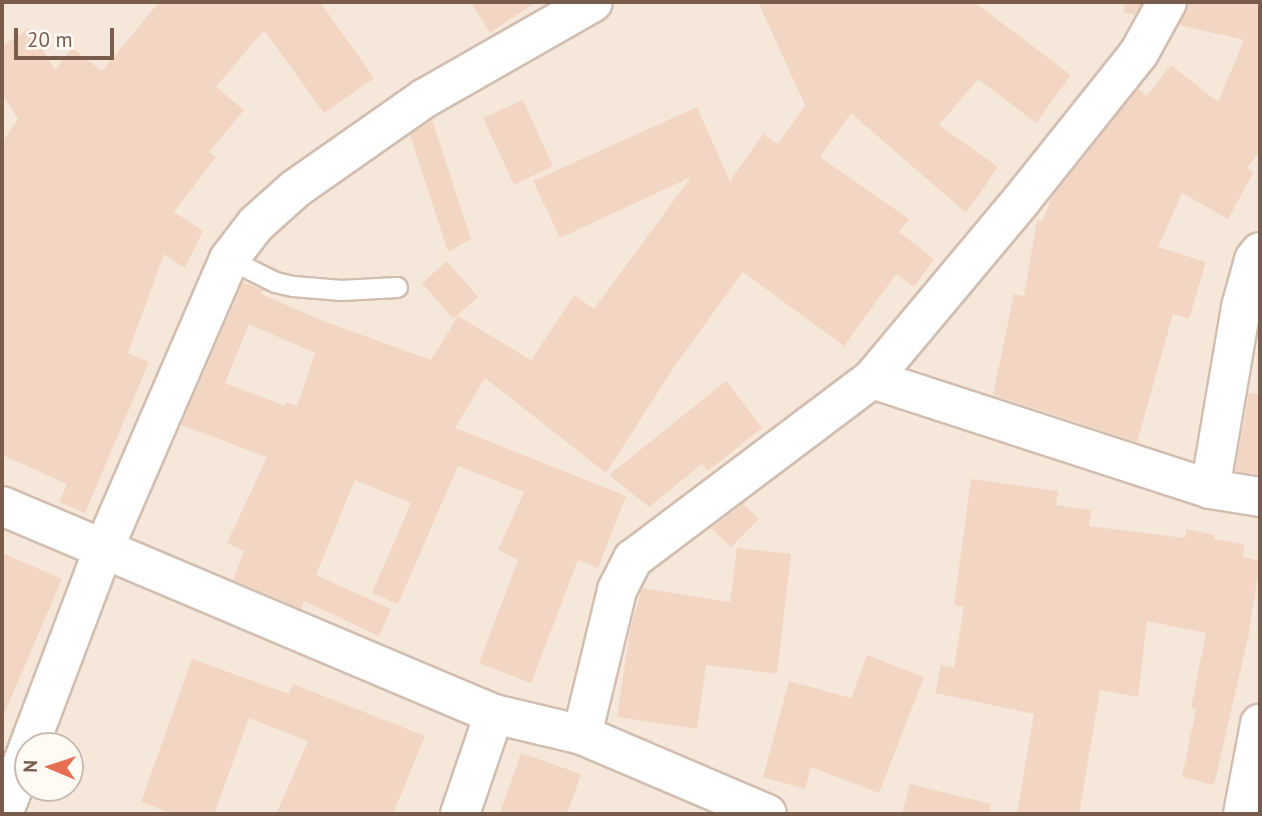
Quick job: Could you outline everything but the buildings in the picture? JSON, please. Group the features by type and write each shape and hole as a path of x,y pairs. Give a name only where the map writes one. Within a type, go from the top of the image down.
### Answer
{"street":[{"path":"35,732 104,548 229,259 256,225 295,189 425,98 593,2"},
{"path":"582,735 617,590 633,559 872,379 1028,193 1139,53 1167,2"},
{"path":"1210,489 1241,307 1254,260 1260,252"},
{"path":"872,379 1210,489 1260,497"},
{"path":"2,506 494,715 582,735 767,814"},
{"path":"460,814 494,715"},
{"path":"1243,814 1260,724"},
{"path":"3,814 14,786"}],"lane":[{"path":"229,259 275,282 293,286 341,290 397,287"}],"shaded area":[{"path":"2,2 1260,2 1260,814 2,814"}]}
